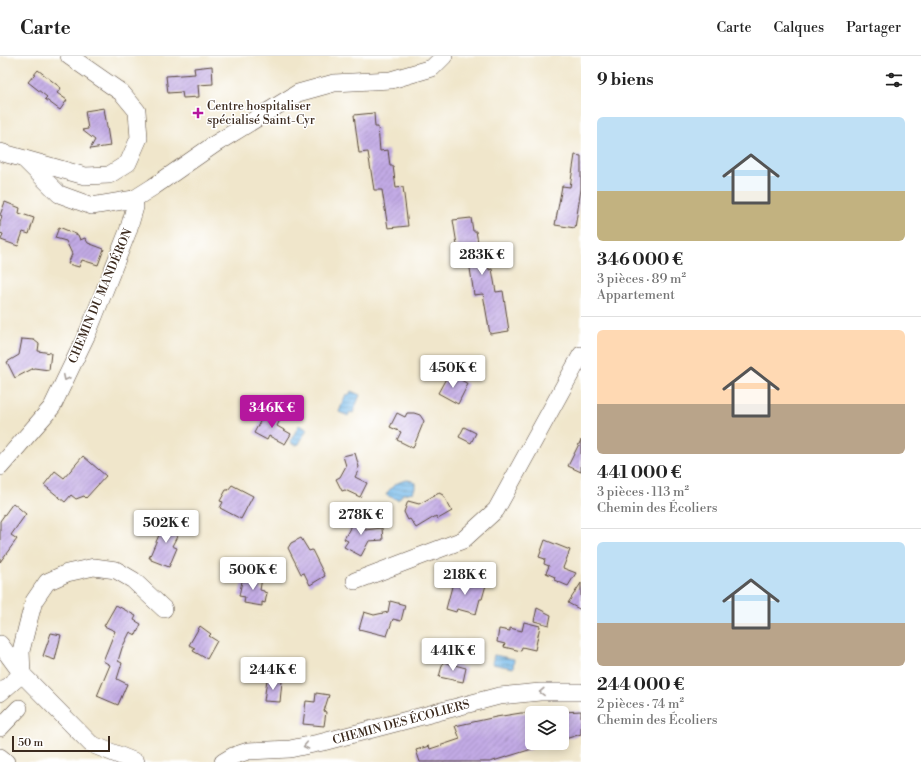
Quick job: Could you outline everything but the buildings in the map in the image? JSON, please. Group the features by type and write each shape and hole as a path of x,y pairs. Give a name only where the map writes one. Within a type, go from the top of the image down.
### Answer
{"street":[{"path":"0,152 85,176 109,176 128,163 139,138 137,111 122,93 69,56"},
{"path":"24,159 59,194 92,206 134,199 154,187 215,144 298,93 334,83 391,80 432,68 444,56"},
{"name":"CHEMIN DU MANDÉRON","path":"0,467 52,407 88,332 128,231 135,207 134,199"},
{"path":"355,581 463,540 496,510 581,355"},
{"path":"22,674 21,651 34,600 47,582 67,573 94,567 116,570 133,580 164,609"},
{"path":"0,644 22,674 91,744 136,762"},
{"path":"0,693 22,674"},
{"name":"CHEMIN DES ÉCOLIERS","path":"223,762 233,756 248,751 263,756 323,742 499,696 540,692 581,692"},
{"path":"0,728 20,708"},
{"path":"0,757 6,762"}],"water":[{"path":"351,391 360,395 353,413 350,412 348,416 339,412 346,394 349,395"},
{"path":"299,425 307,429 299,444 292,444 291,440"},
{"path":"408,480 415,483 413,492 403,494 398,500 386,495 395,484"},
{"path":"494,655 514,659 513,668 492,664"}],"place":[{"name":"Centre hospitaliser spécialisé Saint-Cyr","path":"198,113"}]}
